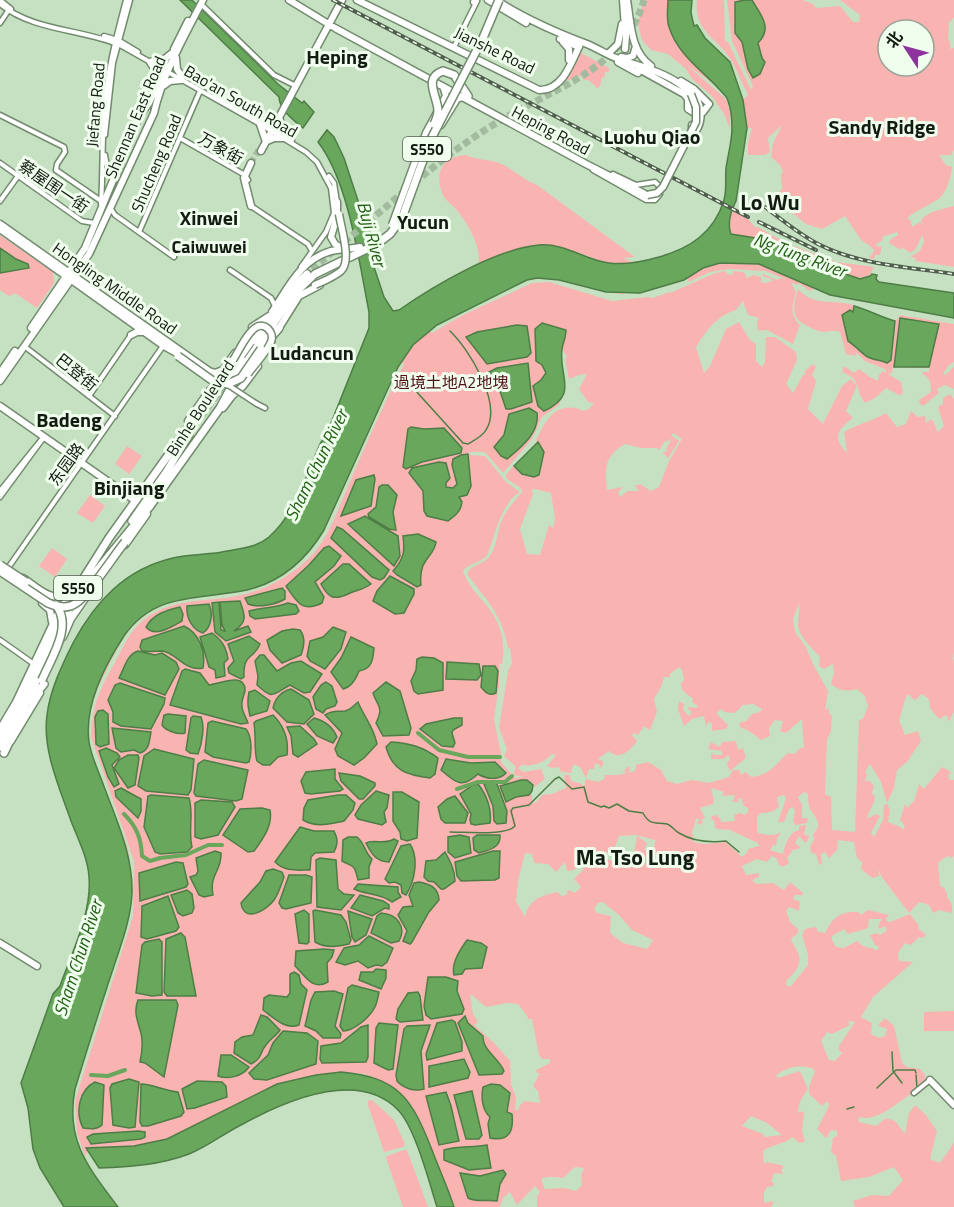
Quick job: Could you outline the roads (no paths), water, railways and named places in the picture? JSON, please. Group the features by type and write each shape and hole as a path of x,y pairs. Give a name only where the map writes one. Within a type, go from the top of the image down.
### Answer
{"highway":[{"name":"S550","path":"351,255 360,247 376,242 392,225 400,211 422,151 437,125 497,0"},
{"name":"S550","path":"351,255 390,234 402,218 430,141 483,38 497,0"},
{"path":"437,125 438,110 432,88 432,80 436,74 443,71 454,75 458,97"},
{"name":"Binhe Boulevard","path":"0,738 21,711 64,618 94,574 150,506 220,408 238,374 307,280 351,255"},
{"name":"Binhe Boulevard","path":"21,711 56,624 136,497 212,394 238,366 299,281 318,267 351,255"},
{"path":"178,356 213,381 221,384 239,380 277,323 297,299"},
{"path":"94,574 162,480 189,434"},
{"path":"164,456 174,447"},
{"path":"86,577 161,473"},
{"path":"136,497 146,482"},
{"path":"1,575 48,603 68,606 82,598 150,506"},
{"path":"0,563 54,602 62,615 62,632 43,682 21,711"},
{"path":"1,753 21,711 29,676"}],"main road":[{"name":"Heping Road","path":"289,0 458,97 629,187 647,195 655,195 661,190 696,122 696,107 691,94 682,84 608,54 578,45"},
{"path":"291,93 329,23 334,20 341,0"},
{"name":"Jianshe Road","path":"357,0 539,90 554,87 561,80 578,45"},
{"name":"Jianshe Road","path":"363,0 538,86 550,85 557,80 578,45"},
{"path":"488,0 511,15 558,38 641,69 684,94 694,112 709,104 694,89 647,63 636,46 625,0"},
{"path":"497,0 578,45"},
{"path":"625,0 625,49 624,12 625,0"},
{"name":"Shennan East Road","path":"70,275 97,222 114,169 140,115 158,89 200,2"},
{"path":"624,12 616,46 618,54 627,58 634,54 636,46"},
{"name":"Heping Road","path":"329,23 458,97 613,174"},
{"path":"260,150 329,23"},
{"path":"558,38 569,49 568,60"},
{"path":"608,54 616,46"},
{"path":"174,54 181,78 168,81 158,89 156,71 151,61 162,61 174,54"},
{"path":"641,69 665,73"},
{"path":"146,482 210,392 221,384 236,364 296,275 321,255 333,251 351,255 371,250 388,240 404,219 430,150 445,93 442,87"},
{"path":"437,125 436,115 446,94 442,87"},
{"name":"Shennan East Road","path":"70,275 86,260 154,113 158,89"},
{"path":"437,125 458,97"},
{"path":"392,225 421,146 458,97"},
{"path":"444,100 458,97"},
{"path":"436,115 437,125"},
{"path":"266,140 260,123 279,116"},
{"path":"279,116 283,131 291,140"},
{"path":"266,140 283,138"},
{"path":"245,176 252,164 244,171 245,176 252,206"},
{"path":"337,202 337,216 332,239 351,255"},
{"path":"297,299 304,291 340,272 346,265 347,256 337,202"},
{"name":"Hongling Middle Road","path":"0,224 138,325 215,373"},
{"name":"Hongling Middle Road","path":"0,229 49,260"},
{"path":"49,260 66,265 83,253"},
{"path":"297,299 342,272 351,255"},
{"path":"0,381 58,292 59,276 49,260"},
{"path":"86,260 81,275 90,288"},
{"path":"0,373 70,275 81,287 130,322 138,325 145,333 178,356"},
{"path":"58,292 70,287 81,287"},
{"path":"215,373 225,368 252,328 269,316"},
{"path":"130,322 131,335"},
{"path":"1,753 43,682 75,612 232,396 272,346 277,323"},
{"path":"131,335 138,325"},
{"path":"221,384 228,368 254,328 262,326 269,329 272,336 271,342 241,386"},
{"path":"131,335 138,332 145,333"},
{"path":"164,346 212,377 210,392"},
{"path":"215,373 223,372 228,368"},
{"path":"0,406 136,497 52,623 29,676 0,729"},
{"path":"0,563 49,596 61,597 74,588"},
{"path":"1,575 44,604 50,610 52,623"},
{"path":"44,604 51,602 49,596"},
{"path":"0,944 37,966 0,944"},
{"path":"930,1080 953,1107"}],"street":[{"name":"Jiefang Road","path":"100,213 104,115 109,66 128,0"},
{"path":"454,45 476,0"},
{"name":"Bao'an South Road","path":"0,2 9,9 32,19 116,41 260,123 314,158 322,168 331,188 334,213 329,227 296,275"},
{"path":"200,2 274,75 294,85"},
{"path":"0,23 9,9"},
{"name":"Jiefang Road","path":"114,169 106,165 105,156 106,123 116,41"},
{"name":"Bao'an South Road","path":"181,78 200,91 260,123"},
{"path":"191,85 196,94 195,103"},
{"name":"Shucheng Road","path":"139,232 200,91"},
{"path":"195,103 201,97 211,97"},
{"path":"0,115 64,147 65,152 56,170 101,201"},
{"name":"Bao'an South Road","path":"271,130 291,140 321,163 334,183 337,202"},
{"path":"179,140 245,176"},
{"name":"万象街","path":"179,140 245,176"},
{"name":"蔡屋围一街","path":"0,164 81,221 90,224 97,222"},
{"path":"586,164 603,177 645,200 655,200 659,195 660,189 656,183 634,185 613,174"},
{"path":"102,177 106,171 114,169"},
{"path":"0,201 18,176"},
{"path":"252,206 308,244 312,252"},
{"path":"110,208 114,214 174,257"},
{"path":"308,244 318,244"},
{"path":"230,270 271,298 275,307"},
{"path":"89,396 131,335"},
{"name":"巴登街","path":"24,346 115,416"},
{"name":"东园路","path":"8,568 164,346"},
{"path":"221,384 234,388 265,408"},
{"path":"0,491 44,437"},
{"path":"0,496 44,437"},
{"path":"0,640 34,664"},
{"path":"914,1093 930,1080"}],"water":[{"path":"180,0 192,0 278,84 302,103 304,101 314,112 303,128 284,110 279,97"},
{"name":"Sham Chun River","path":"668,0 692,0 691,13 694,26 697,25 705,38 730,62 743,100 747,128 736,201 730,218 731,234 762,239 823,266 860,279 872,274 877,275 876,279 879,282 954,293 954,318 830,295 759,264 720,263 703,268 684,280 640,293 606,292 559,280 537,278 527,280 437,325 413,345 398,367 324,530 301,560 282,575 259,586 247,590 180,600 150,611 124,636 103,673 90,714 89,742 126,849 132,878 132,893 125,933 75,1089 73,1124 82,1153 89,1166 118,1207 64,1207 40,1168 33,1149 28,1108 21,1083 53,994 60,986 75,946 84,918 89,891 85,856 57,783 49,755 46,728 51,696 73,643 91,614 113,589 140,570 156,563 179,557 247,548 258,544 279,527 300,492 321,442 325,438 369,328 369,312 345,200 338,178 318,142 327,130 334,137 344,158 366,225 372,235 370,255 384,297 393,311 399,310 466,270 504,253 522,248 548,245 615,264 640,262 681,249 699,238 720,212 725,196 726,168 732,128 731,111 727,98 691,62 673,37 668,21"},
{"path":"752,0 762,16 765,27 765,32 758,43 765,62 760,74 753,78 748,69 742,42 735,33 735,2"},
{"path":"0,248 28,264 29,268 0,273"},
{"path":"854,306 895,321 891,360 887,363 866,356 848,341 842,315 850,310 853,312"},
{"path":"900,318 939,324 929,367 894,367"},
{"path":"542,323 566,330 562,349 564,391 555,405 544,411 538,406 533,386 546,373 542,365 536,361 535,329"},
{"path":"517,325 527,326 531,353 527,357 487,364 466,337 477,332"},
{"path":"528,363 532,402 506,409 489,372 497,368"},
{"path":"529,408 537,413 532,433 523,445 507,459 501,456 494,447 504,435 509,414"},
{"path":"411,427 444,428 462,448 461,453 422,462 406,469 403,467 408,429"},
{"path":"538,442 544,452 539,475 534,477 522,474 514,466"},
{"path":"468,454 471,486 467,495 459,497 462,502 456,515 448,521 427,516 424,511 423,491 409,473 412,468 439,462 446,463 450,478 446,487 453,488 457,484 452,465 453,459"},
{"path":"374,475 371,506 341,516 356,480"},
{"path":"388,485 397,495 393,512 396,530 389,529 369,517 368,514 376,507 379,487"},
{"path":"365,516 398,536 400,556 394,566 348,524"},
{"path":"337,527 389,570 384,578 380,580 372,577 331,538"},
{"path":"418,534 436,542 422,569 421,585 417,587 393,571 403,555 403,536"},
{"path":"329,546 341,556 334,566 315,582 324,597 322,603 305,606 297,601 286,586 324,548"},
{"path":"343,564 349,564 371,584 338,597 326,592 321,584"},
{"path":"390,576 414,589 414,594 404,613 395,614 373,601 377,591"},
{"path":"282,588 285,591 285,599 272,604 252,605 248,604 245,598"},
{"path":"240,601 244,618 242,624 234,631 248,626 251,632 226,641 215,632 212,603 219,602 221,630 225,631 222,625 220,602"},
{"path":"288,603 296,605 299,611 296,614 255,619 250,616 249,611"},
{"path":"209,604 211,620 203,633 190,622 187,606"},
{"path":"180,607 183,614 182,621 158,632 146,627 156,616"},
{"path":"184,626 194,633 200,643 203,668 186,665 167,652 142,651 140,647 142,640"},
{"path":"333,627 346,632 341,649 325,669 310,661 307,656 310,641 323,637"},
{"path":"300,630 304,639 301,655 282,663 270,650 267,640 282,631"},
{"path":"212,633 223,644 228,659 224,663 225,676 216,678 215,670 209,667 200,637"},
{"path":"249,636 260,644 247,660 244,677 241,679 229,673 228,668 234,661 228,644"},
{"path":"351,637 374,648 373,656 369,666 359,671 351,685 343,689 331,672"},
{"path":"138,651 155,655 162,653 176,662 179,669 165,695 119,678 128,658"},
{"path":"260,655 264,655 277,671 291,663 301,661 322,674 310,692 304,693 290,685 273,694 266,693 257,685 255,661"},
{"path":"434,658 443,663 443,690 418,694 414,691 411,681 416,670 417,659"},
{"path":"447,662 479,664 481,675 477,680 446,679"},
{"path":"483,666 495,666 498,671 496,693 488,693 481,687"},
{"path":"185,669 200,673 209,685 231,680 241,681 245,691 242,708 248,723 241,724 170,705 182,671"},
{"path":"326,682 332,686 337,702 335,706 326,709 323,713 316,709 313,697 321,685"},
{"path":"386,682 400,691 411,728 409,735 383,736 376,723 380,710 373,693"},
{"path":"120,683 165,698 151,729 121,726 113,722 113,712 108,700 115,685"},
{"path":"291,689 309,700 314,714 304,724 287,722 273,708 279,696"},
{"path":"255,690 270,701 267,711 250,716 249,692"},
{"path":"358,702 374,732 377,744 354,765 338,756 335,749 342,733 325,715 351,709"},
{"path":"103,710 108,714 109,744 100,747 96,744 95,717 98,711"},
{"path":"164,715 186,716 185,733 169,731 162,725"},
{"path":"273,715 285,733 287,755 278,757 270,765 263,765 257,761 256,757 254,723"},
{"path":"193,716 201,717 203,725 198,754 186,750"},
{"path":"314,718 331,727 337,737 333,743 317,736 307,724"},
{"path":"462,718 462,725 453,730 455,743 453,747 442,746 420,729 426,724"},
{"path":"212,721 246,729 251,745 249,762 213,757 205,752 208,723"},
{"path":"300,726 317,744 298,757 293,754 291,736 287,727"},
{"path":"112,728 151,732 147,747 140,753 134,750 121,752 116,748"},
{"path":"391,742 416,746 438,758 435,774 430,778 407,773 397,767 392,762 386,747"},
{"path":"106,748 120,757 112,765 119,784 114,787 99,751"},
{"path":"154,749 194,759 191,790 188,795 146,791 138,786 144,756"},
{"path":"128,755 138,755 139,758 135,785 128,788 114,768 119,760"},
{"path":"446,759 471,763 495,762 506,773 503,776 492,778 478,774 463,783 455,781 441,770"},
{"path":"204,760 248,770 242,799 236,801 196,796 194,793 198,764"},
{"path":"335,769 335,779 343,789 305,793 301,781 306,772"},
{"path":"339,773 360,776 375,783 375,786 363,799 359,799 341,781"},
{"path":"527,780 533,785 532,791 529,795 516,797 506,802 500,786"},
{"path":"492,782 497,784 507,811 506,823 497,824 494,821 493,806 484,784"},
{"path":"478,784 488,803 490,823 475,825 471,824 471,814 460,794"},
{"path":"121,788 141,799 141,811 138,818 116,797 115,791"},
{"path":"376,791 389,795 384,812 386,822 382,825 358,819 355,815 361,805"},
{"path":"393,792 402,792 419,802 417,838 407,841 401,839 400,832 393,821"},
{"path":"346,795 355,803 353,810 344,821 318,825 303,820 304,808 308,800"},
{"path":"148,796 189,798 192,847 187,852 160,854 155,852 144,827"},
{"path":"455,796 468,813 465,823 445,823 441,819 438,807 447,799"},
{"path":"201,800 232,802 235,807 218,835 201,839 195,837 195,803"},
{"path":"240,809 270,810 271,816 264,837 254,851 248,852 223,835"},
{"path":"300,827 314,831 334,831 336,837 337,844 334,852 315,853 311,857 310,870 287,869 275,862"},
{"path":"460,835 469,837 471,853 455,858 448,852 448,837"},
{"path":"477,835 500,835 499,843 494,848 479,853 474,850 473,838"},
{"path":"348,837 360,839 372,859 369,878 358,880 353,867 342,861 343,840"},
{"path":"394,839 398,841 389,862 377,859 366,843 387,842"},
{"path":"410,844 413,850 415,870 406,895 402,893 401,885 395,882 389,883 385,879 401,846"},
{"path":"215,851 221,853 221,859 214,877 213,895 204,897 199,895 190,877 196,875 198,871 196,858"},
{"path":"500,851 499,878 461,881 457,876 455,862"},
{"path":"445,852 453,869 455,881 441,889 424,877 426,861 436,860"},
{"path":"320,858 336,860 338,889 344,894 354,895 341,910 317,907 316,860"},
{"path":"176,862 183,863 188,884 186,887 140,901 139,873"},
{"path":"273,869 282,872 284,877 276,897 261,911 246,913 241,903 260,882 266,871"},
{"path":"289,875 312,877 311,903 282,908 279,903"},
{"path":"419,882 433,887 439,900 410,944 403,941 407,931 398,915 403,907 413,906 409,895 414,883"},
{"path":"358,884 398,887 401,897 392,902 383,897 354,889"},
{"path":"187,890 192,894 194,908 192,913 183,916 178,913 171,895"},
{"path":"360,895 383,901 389,905 389,909 385,908 372,916 351,908"},
{"path":"168,896 179,927 176,931 147,939 141,937 142,906"},
{"path":"304,910 309,914 309,942 307,944 299,943 295,914"},
{"path":"313,911 341,915 346,922 351,940 349,944 332,946 315,942"},
{"path":"348,911 372,919 366,935 355,942 352,937"},
{"path":"381,913 392,916 399,922 402,931 399,941 391,943 371,933 377,916"},
{"path":"181,933 185,937 196,996 167,996 164,992 166,939"},
{"path":"369,936 393,948 387,962 382,966 376,965 368,968 358,961 345,965 336,962 344,948 359,945"},
{"path":"159,939 162,942 162,995 136,993 142,945 145,942"},
{"path":"467,940 487,947 482,968 465,969 462,974 454,975 455,961"},
{"path":"334,950 327,963 328,982 313,984 295,966 296,951"},
{"path":"376,969 386,970 386,978 381,989 359,980 361,972 373,972"},
{"path":"294,972 299,975 301,984 307,990 299,1025 289,1026 263,1010 264,998 269,995 287,997 290,993 290,974"},
{"path":"428,977 446,977 458,981 457,991 464,1009 462,1014 431,1019 426,1015 424,1006"},
{"path":"352,985 379,992 376,1005 369,1015 357,1026 343,1031 340,1026 348,988"},
{"path":"334,991 343,994 335,1026 341,1034 340,1038 323,1038 316,1031 305,1026 311,1000 315,992"},
{"path":"418,992 423,1020 400,1022 396,1019 398,1009 408,993"},
{"path":"138,1000 176,1000 178,1005 164,1077 145,1063 140,1062 142,1044 136,1013"},
{"path":"261,1015 267,1017 280,1030 257,1060 251,1064 234,1053 235,1042 242,1037 253,1035"},
{"path":"465,1016 468,1023 483,1036 485,1046 504,1071 502,1074 479,1075 458,1023"},
{"path":"452,1020 455,1022 462,1042 462,1051 427,1060 426,1054 437,1023"},
{"path":"379,1023 398,1025 393,1069 388,1070 374,1063 376,1028"},
{"path":"368,1025 366,1062 322,1063 321,1046 341,1043 361,1027"},
{"path":"430,1025 421,1051 424,1089 409,1089 397,1081 396,1075 404,1029 407,1026"},
{"path":"283,1031 307,1033 318,1041 316,1064 267,1080 254,1079 249,1073 268,1055 273,1043"},
{"path":"221,1055 231,1055 249,1067 243,1073 235,1076 226,1078 218,1076"},
{"path":"464,1059 470,1072 468,1078 429,1087 429,1066"},
{"path":"341,1072 377,1079 390,1085 410,1104 425,1132 454,1207 437,1207 416,1142 398,1110 381,1098 362,1091 341,1090 298,1099 258,1116 196,1151 156,1163 99,1168 86,1148 134,1146 167,1139 277,1084"},
{"path":"129,1079 139,1082 135,1127 129,1128 113,1125 110,1088 112,1084"},
{"path":"197,1081 222,1082 226,1086 227,1097 187,1109 182,1089"},
{"path":"95,1082 104,1085 102,1125 91,1129 83,1128 79,1115 80,1102 85,1090"},
{"path":"141,1084 178,1092 184,1112 181,1116 142,1126 140,1122"},
{"path":"491,1084 500,1085 510,1093 507,1112 512,1114 509,1134 496,1139 490,1138 488,1124 490,1117 485,1111 482,1095 483,1087"},
{"path":"472,1091 482,1135 479,1139 466,1139 454,1095"},
{"path":"446,1092 459,1141 439,1145 426,1096"},
{"path":"145,1132 145,1137 91,1144 87,1137 93,1134"},
{"path":"487,1145 491,1168 469,1170 444,1160 444,1150"},
{"path":"503,1170 506,1174 500,1184 497,1201 468,1198 460,1173 480,1176"}],"waterway":[{"path":"405,379 463,443 468,444 482,435 490,419 487,392 474,363 450,331"},
{"path":"418,733 439,750 468,757 500,757"},
{"path":"457,789 478,782 505,782 512,776"},
{"path":"450,832 475,833 510,829 515,826 511,811 513,808 529,805 559,777 572,789 584,787 588,802 609,808 617,804 629,811 643,813 651,822 668,825 690,838 708,842 726,841 739,852"},
{"path":"124,814 138,833 142,856 150,861 186,855 208,845 222,845"},
{"path":"892,1052 893,1071 902,1083"},
{"path":"91,1075 108,1076 125,1070"},
{"path":"877,1088 896,1070 915,1070 916,1073"},
{"path":"916,1075 917,1088"},
{"path":"847,1109 854,1107"}],"tunnel":[{"path":"414,183 486,129 572,82 608,57 623,41 635,22 644,0"},
{"path":"251,163 259,149"},
{"path":"304,276 406,190"},
{"path":"201,417 226,382"},
{"path":"185,438 201,415"},
{"path":"161,473 174,454"}],"railway":[{"path":"333,0 748,217"},
{"path":"765,207 804,236 850,257 954,274"},
{"path":"759,222 816,250"}],"district":[{"name":"Heping","path":"337,56"},
{"name":"Sandy Ridge","path":"882,126"},
{"name":"Luohu Qiao","path":"652,136"},
{"name":"Lo Wu","path":"770,202"},
{"name":"Xinwei","path":"209,217"},
{"name":"Yucun","path":"423,221"},
{"name":"Caiwuwei","path":"209,246"},
{"name":"Ludancun","path":"312,352"},
{"name":"Badeng","path":"69,419"},
{"name":"Binjiang","path":"129,487"},
{"name":"Ma Tso Lung","path":"635,857"}],"water label":[{"name":"Buji River","path":"372,234"},
{"name":"Ng Tung River","path":"800,255"}],"park label":[{"name":"過境土地A2地塊","path":"451,382"}]}
